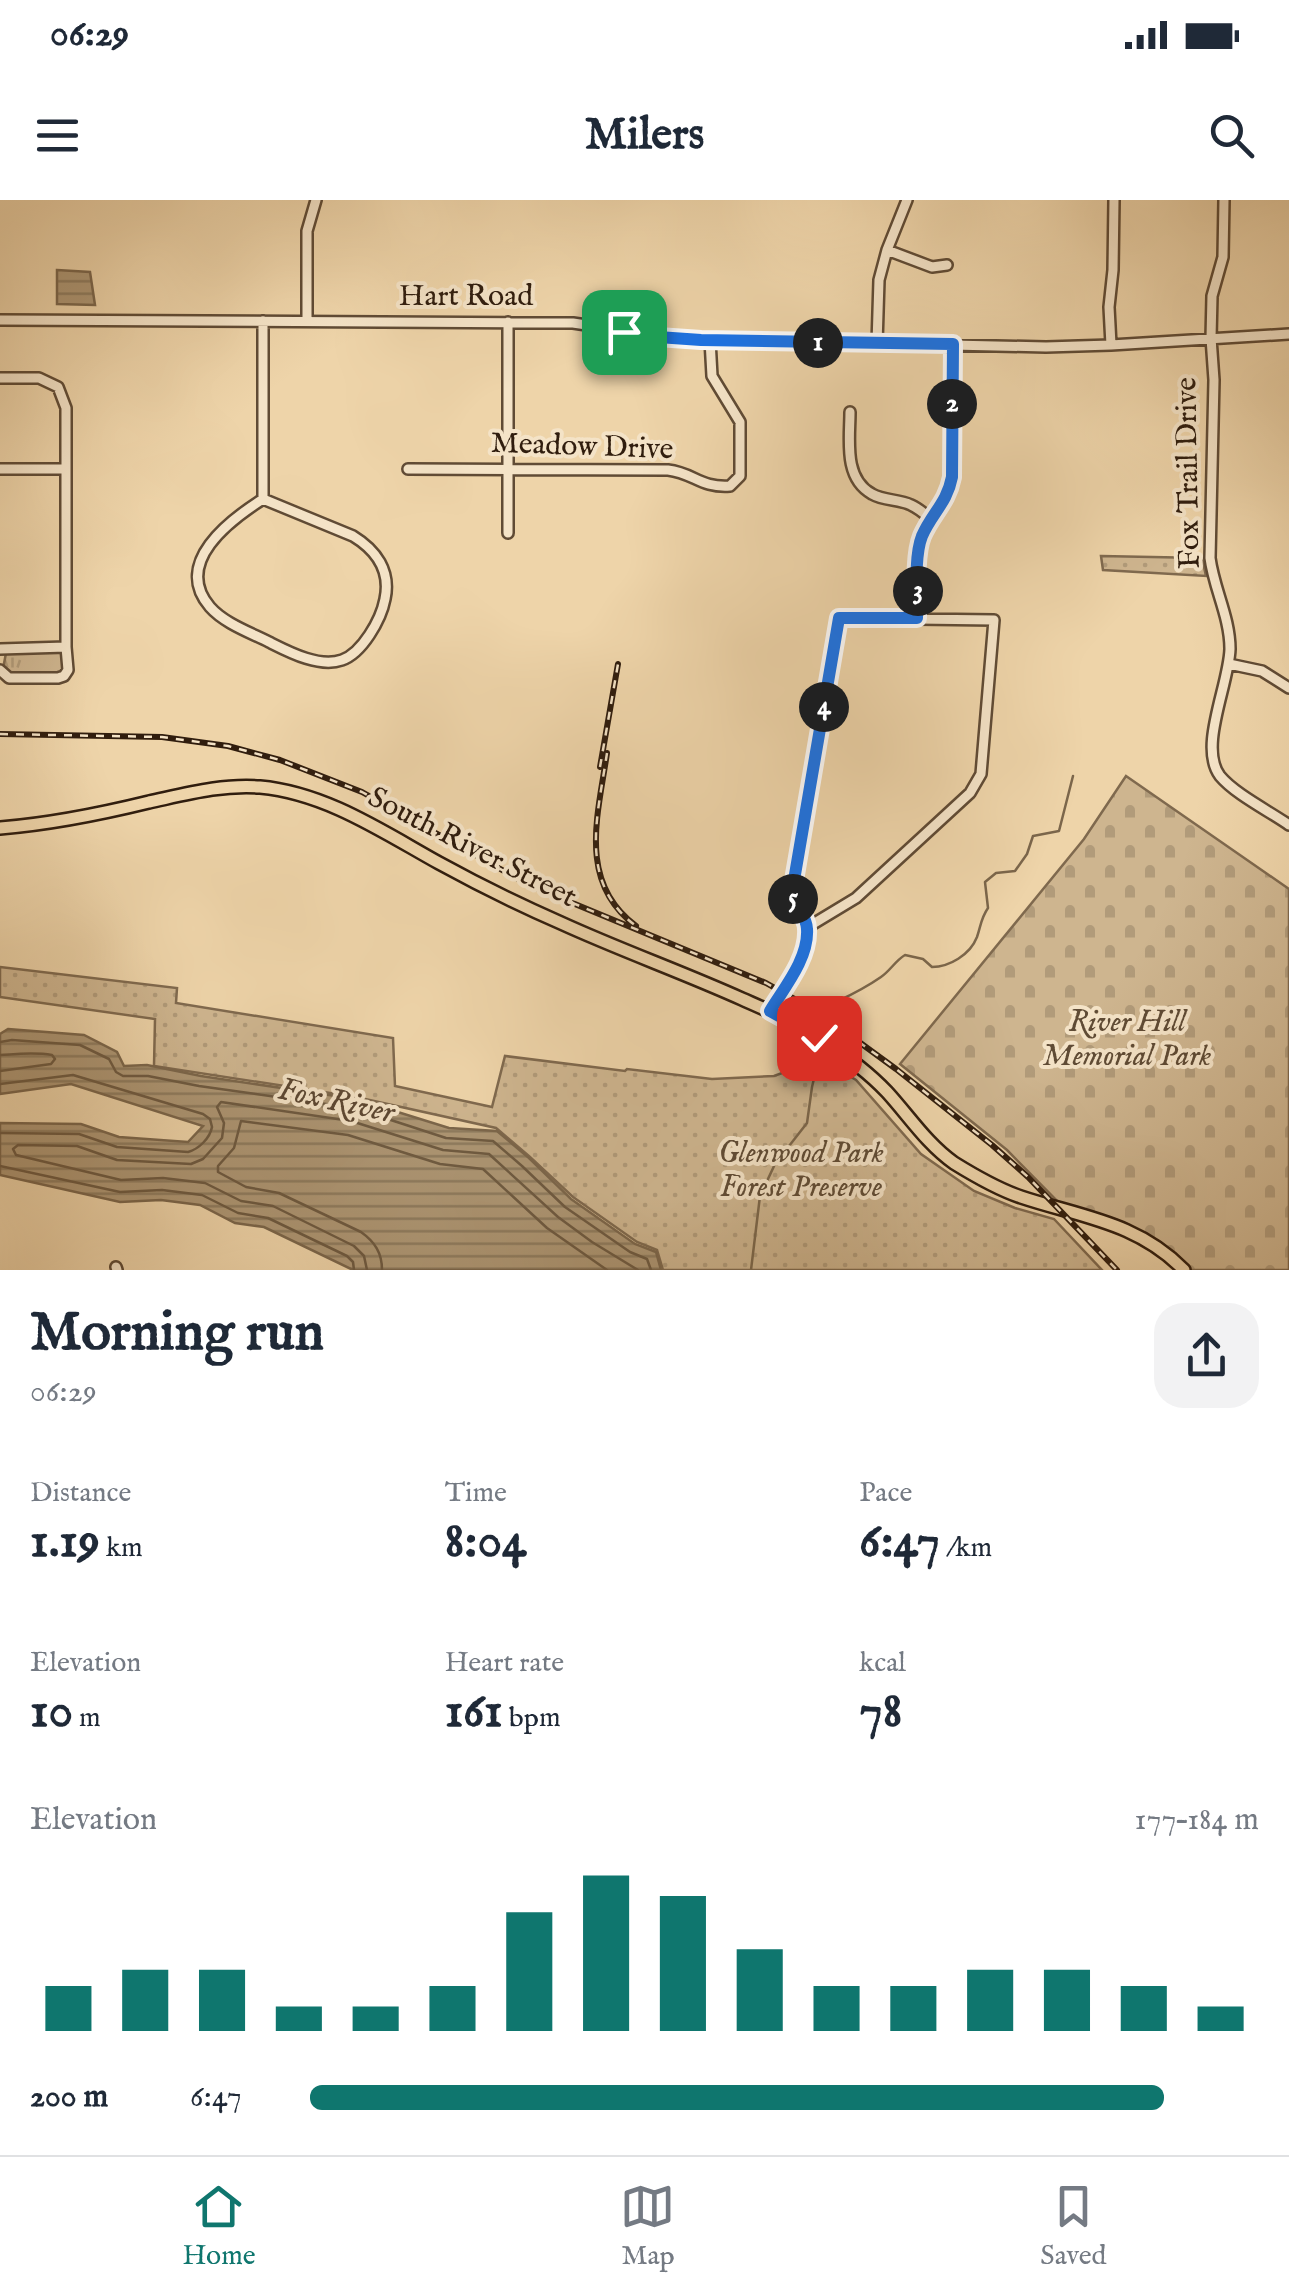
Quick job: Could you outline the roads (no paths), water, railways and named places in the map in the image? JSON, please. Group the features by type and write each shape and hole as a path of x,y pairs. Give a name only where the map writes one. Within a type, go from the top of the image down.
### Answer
{"main road":[{"name":"South River Street","path":"0,828 242,786 290,792 332,806 566,926 770,1011 819,1038 863,1070 952,1161 992,1186 1022,1198 1124,1228 1164,1252 1184,1270"}],"street":[{"path":"306,321 307,231 316,200"},
{"path":"876,344 879,280 908,200"},
{"path":"1110,345 1114,200"},
{"name":"Fox Trail Drive","path":"1224,200 1223,257 1212,296 1210,558 1230,642 1212,758 1226,781 1289,826"},
{"path":"887,250 932,267 947,265"},
{"name":"Hart Road","path":"0,320 573,323 658,337 710,340 1046,347 1289,334"},
{"path":"263,499 264,322"},
{"path":"508,322 508,533"},
{"name":"Meadow Drive","path":"408,469 676,470 699,482 730,486 736,482 740,468 740,422 712,376 710,340"},
{"path":"917,618 920,544 946,498 952,477 953,344"},
{"path":"0,378 40,378 58,387 66,408 68,670 62,677 9,678 0,670"},
{"path":"850,412 850,461 860,484 871,494 911,505 932,519"},
{"path":"0,468 65,470"},
{"path":"263,499 353,536 376,554 386,582 383,608 364,641 344,660 321,661 294,654 230,622 207,604 198,573 207,546 217,533 263,499"},
{"path":"770,1011 803,954 808,927 792,892 839,618 994,620 981,774 976,785 856,898 808,927"},
{"path":"0,648 66,647"},
{"path":"1229,664 1262,670 1289,688"}],"water":[{"path":"57,270 90,272 95,305 57,304"},
{"name":"Fox River","path":"8,1029 84,1035 117,1052 124,1066 147,1065 356,1099 449,1128 497,1131 571,1199 635,1244 656,1252 661,1270 353,1270 264,1227 235,1223 200,1205 161,1200 120,1202 0,1175 0,1123 81,1124 119,1137 188,1142 203,1126 71,1084 0,1094 0,1034"}],"waterway":[{"path":"830,1015 833,1005 881,977 905,955 923,959 932,967 952,962 969,949 988,908 985,882 996,873 1015,871 1033,836 1059,831 1073,776"},
{"path":"824,1037 827,1024"},
{"path":"751,1270 760,1196 775,1164 807,1123 822,1045"}],"railway":[{"path":"600,767 618,664"},
{"path":"0,734 162,737 228,746 280,760 362,792 529,885 766,983 818,1012 992,1145 1117,1270"},
{"path":"607,753 597,823 599,868 605,889 617,908 636,926"}],"park label":[{"name":"River Hill Memorial Park","path":"1127,1040"},
{"name":"Glenwood Park Forest Preserve","path":"801,1171"}]}
